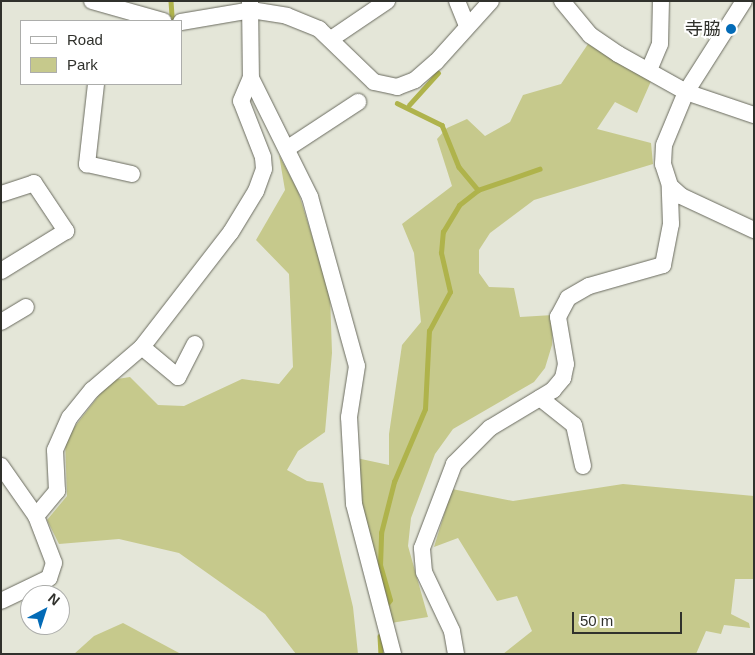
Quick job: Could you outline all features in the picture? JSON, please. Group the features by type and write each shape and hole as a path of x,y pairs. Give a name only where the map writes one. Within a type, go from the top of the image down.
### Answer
{"street":[{"path":"92,1 114,14 157,20"},
{"path":"330,39 387,1"},
{"path":"457,1 466,23"},
{"path":"182,22 251,6 287,16 319,28 374,82 397,87 415,80 436,62 466,23 491,1"},
{"path":"562,1 590,36 686,92 754,115"},
{"path":"649,70 660,44 661,1"},
{"path":"456,654 452,631 424,572 422,548 454,464 471,443 540,398 563,378 566,364 558,317 568,298 589,286 662,265 671,224 670,186 663,164 664,145 686,92 744,1"},
{"path":"36,516 57,491 57,437 92,390 142,348 231,232 256,191 264,169 263,157 241,101 252,78 251,6"},
{"path":"252,78 288,148 310,197 338,286 357,366 349,417 354,504 392,654"},
{"path":"96,85 86,164 132,174"},
{"path":"288,148 358,102"},
{"path":"1,194 34,183 66,231 1,272"},
{"path":"670,186 681,196 754,230"},
{"path":"1,322 26,307"},
{"path":"142,348 178,377 195,344"},
{"path":"540,398 574,425 584,466"},
{"path":"1,466 36,516 50,549 53,571 49,578 1,601"}],"green space":[{"path":"588,44 652,79 637,113 615,102 597,129 651,143 653,164 534,200 490,233 479,250 479,273 489,287 514,288 520,317 553,315 552,345 545,368 534,382 453,429 435,454 411,518 408,546 428,617 391,623 347,456 389,465 389,434 402,345 421,322 414,253 402,224 452,186 437,139 447,128 467,119 485,136 510,122 523,95 561,84"},
{"path":"279,155 298,191 330,294 332,353 325,432 298,451 287,470 307,481 323,483 353,607 358,654 296,654 265,614 179,553 119,539 59,544 47,520 67,496 65,439 111,380 130,377 158,405 184,406 242,379 279,384 293,367 289,274 256,240 285,190"},
{"path":"623,484 754,496 754,579 735,579 731,614 749,623 750,628 724,625 721,634 706,631 696,654 503,654 532,631 517,596 497,601 458,538 434,547 452,489 513,501"},
{"path":"123,623 181,654 74,654 94,636"}],"waterway":[{"path":"171,1 172,17"},
{"path":"409,105 438,73"},
{"path":"397,103 442,125 459,167 478,190"},
{"path":"386,605 390,600 380,566 381,533 394,482 425,409 429,331 450,292 441,253 443,232 459,205 478,190 539,169"},
{"path":"380,636 381,654"}],"place":[{"name":"寺脇","path":"731,29"}]}
